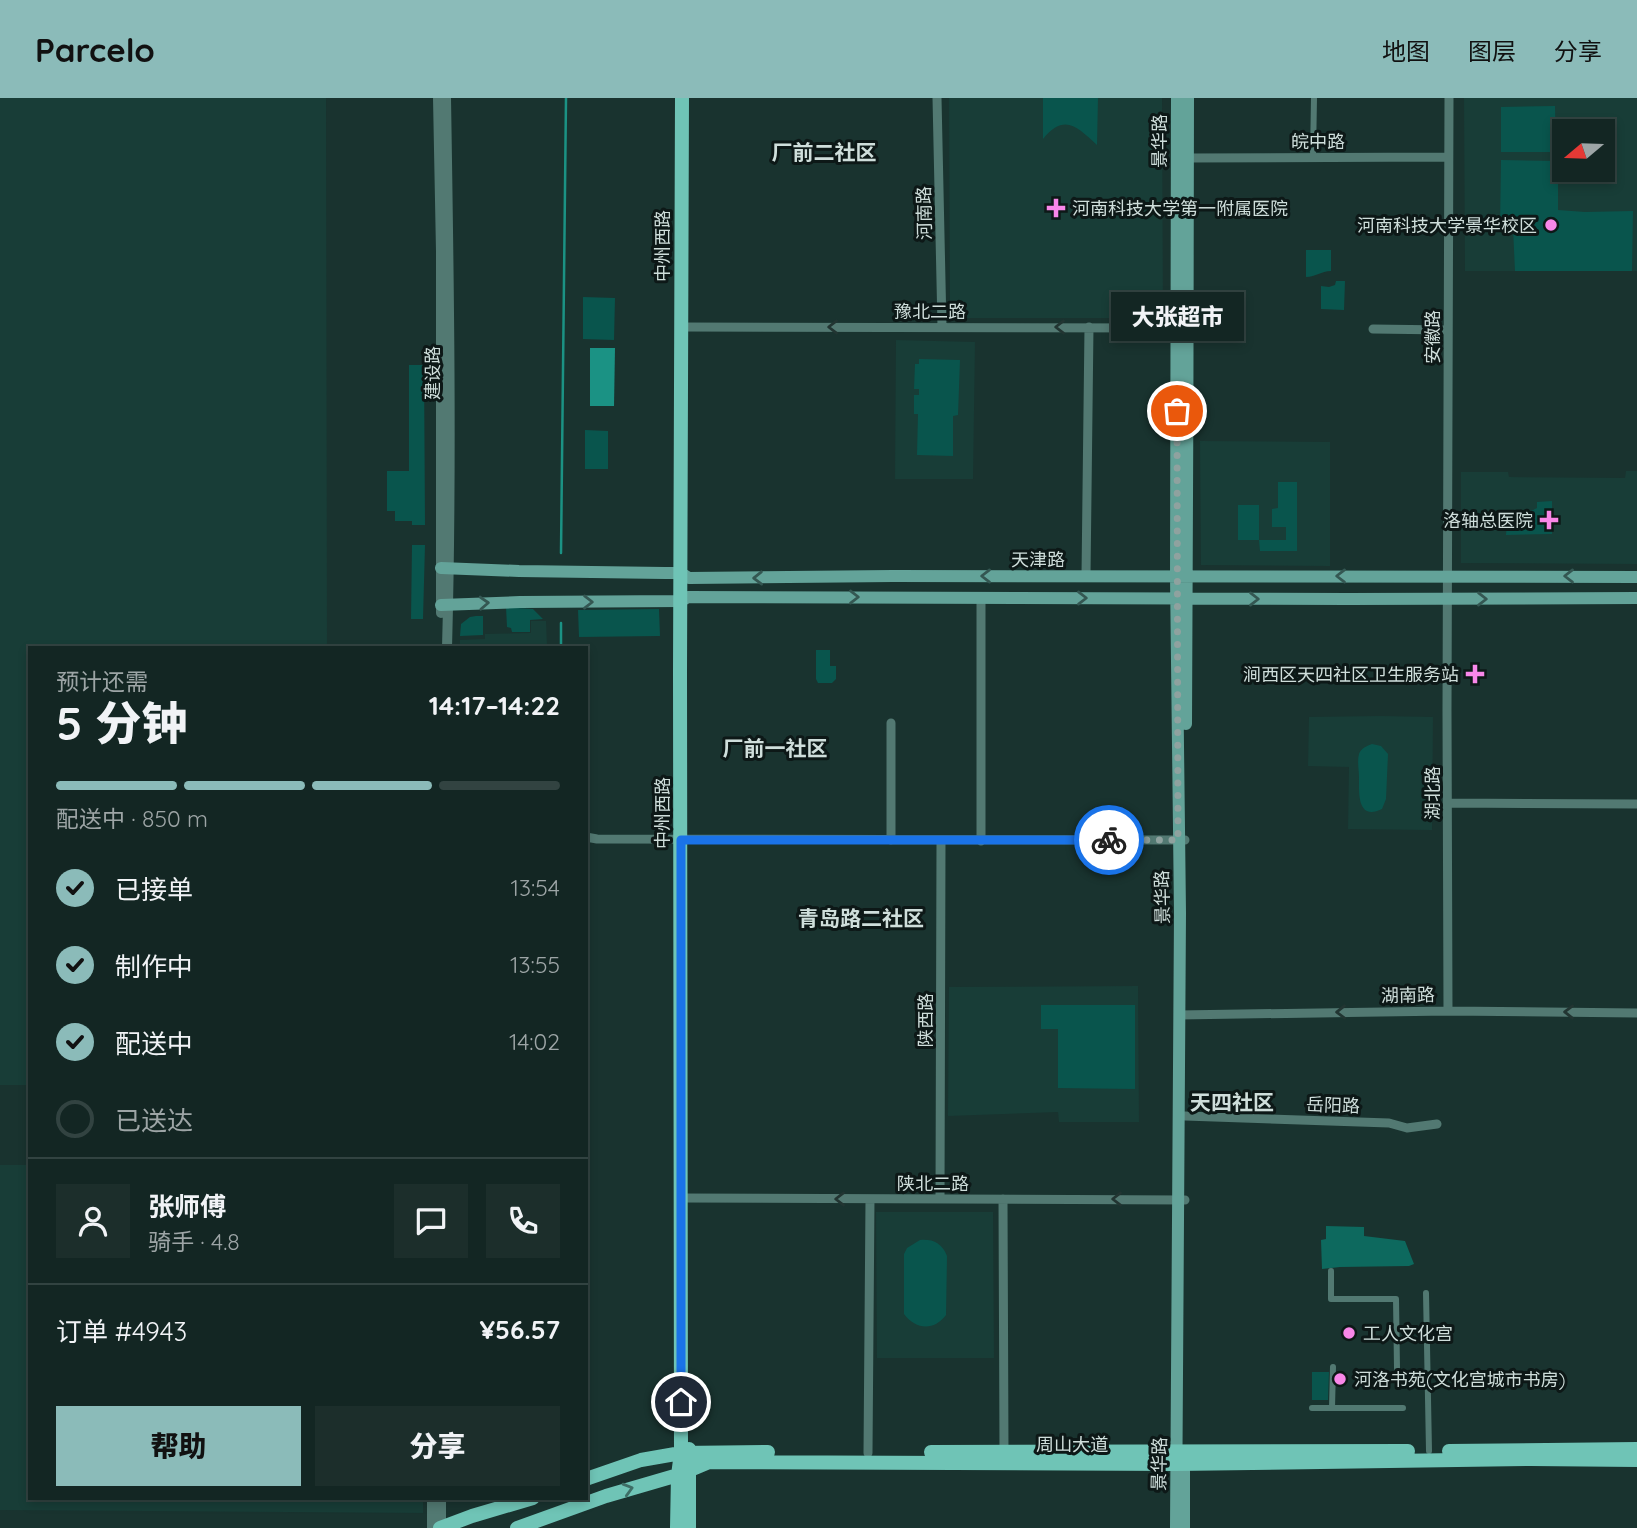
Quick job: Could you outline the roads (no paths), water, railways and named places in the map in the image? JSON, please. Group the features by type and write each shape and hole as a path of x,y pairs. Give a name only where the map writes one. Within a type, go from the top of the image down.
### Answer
{"main road":[{"name":"中州西路","path":"682,98 686,327"},
{"name":"中州西路","path":"677,1528 685,1452 684,599 690,98"},
{"name":"景华路","path":"1176,1528 1180,1458 1182,1200 1177,98"},
{"name":"景华路","path":"1181,576 1189,328 1188,98"},
{"name":"天津路","path":"445,568 685,576 1637,576"},
{"path":"445,604 684,599 1637,598"},
{"name":"景华路","path":"1182,1015 1185,1116 1182,1200"},
{"name":"周山大道","path":"588,1478 641,1460 685,1452 1004,1452 1180,1458 1637,1449"},
{"name":"景华路","path":"1180,1458 1184,1528"},
{"name":"周山大道","path":"517,1528 606,1496 684,1473 709,1462 1180,1458 1637,1460"},
{"name":"中州西路","path":"684,1473 689,1528"},
{"path":"440,1528 527,1500"}],"street":[{"name":"建设路","path":"438,98 447,646"},
{"name":"建设路","path":"445,568 449,252 446,98"},
{"name":"河南路","path":"937,98 942,327"},
{"path":"1312,156 1314,98"},
{"name":"安徽路","path":"1448,576 1449,98"},
{"name":"皖中路","path":"1188,158 1448,157"},
{"name":"豫北二路","path":"686,327 1177,328"},
{"path":"1086,576 1089,327"},
{"path":"1373,329 1447,330"},
{"name":"湖北路","path":"1448,576 1448,1011"},
{"path":"981,598 981,841"},
{"name":"建设路","path":"440,646 445,604"},
{"path":"891,723 891,841"},
{"path":"1447,803 1637,804"},
{"path":"588,837 891,841 1182,840"},
{"name":"陕西路","path":"940,1199 941,841"},
{"name":"湖南路","path":"1182,1015 1448,1011 1637,1013"},
{"name":"岳阳路","path":"1185,1116 1389,1123 1407,1128 1437,1124"},
{"name":"陕北二路","path":"685,1198 1182,1200"},
{"path":"868,1452 870,1199"},
{"path":"1003,1199 1004,1452"},
{"path":"1331,1271 1331,1298 1396,1299 1397,1368"},
{"path":"1426,1293 1429,1451"},
{"path":"1332,1408 1333,1367"},
{"path":"1312,1408 1403,1408"},
{"path":"432,1500 432,1528"},
{"path":"440,1528 441,1500"}],"waterway":[{"path":"561,553 566,98"},
{"path":"561,623 561,646"}],"place":[{"name":"河南科技大学第一附属医院","path":"1056,208"},
{"name":"河南科技大学景华校区","path":"1551,225"},
{"name":"大张超市","path":"1177,411"},
{"name":"洛轴总医院","path":"1549,520"},
{"name":"涧西区天四社区卫生服务站","path":"1475,674"},
{"name":"工人文化宫","path":"1349,1333"},
{"name":"河洛书苑(文化宫城市书房)","path":"1340,1379"}],"district":[{"name":"厂前二社区","path":"824,152"},
{"name":"厂前一社区","path":"775,748"},
{"name":"青岛路二社区","path":"861,918"},
{"name":"天四社区","path":"1232,1102"}]}
